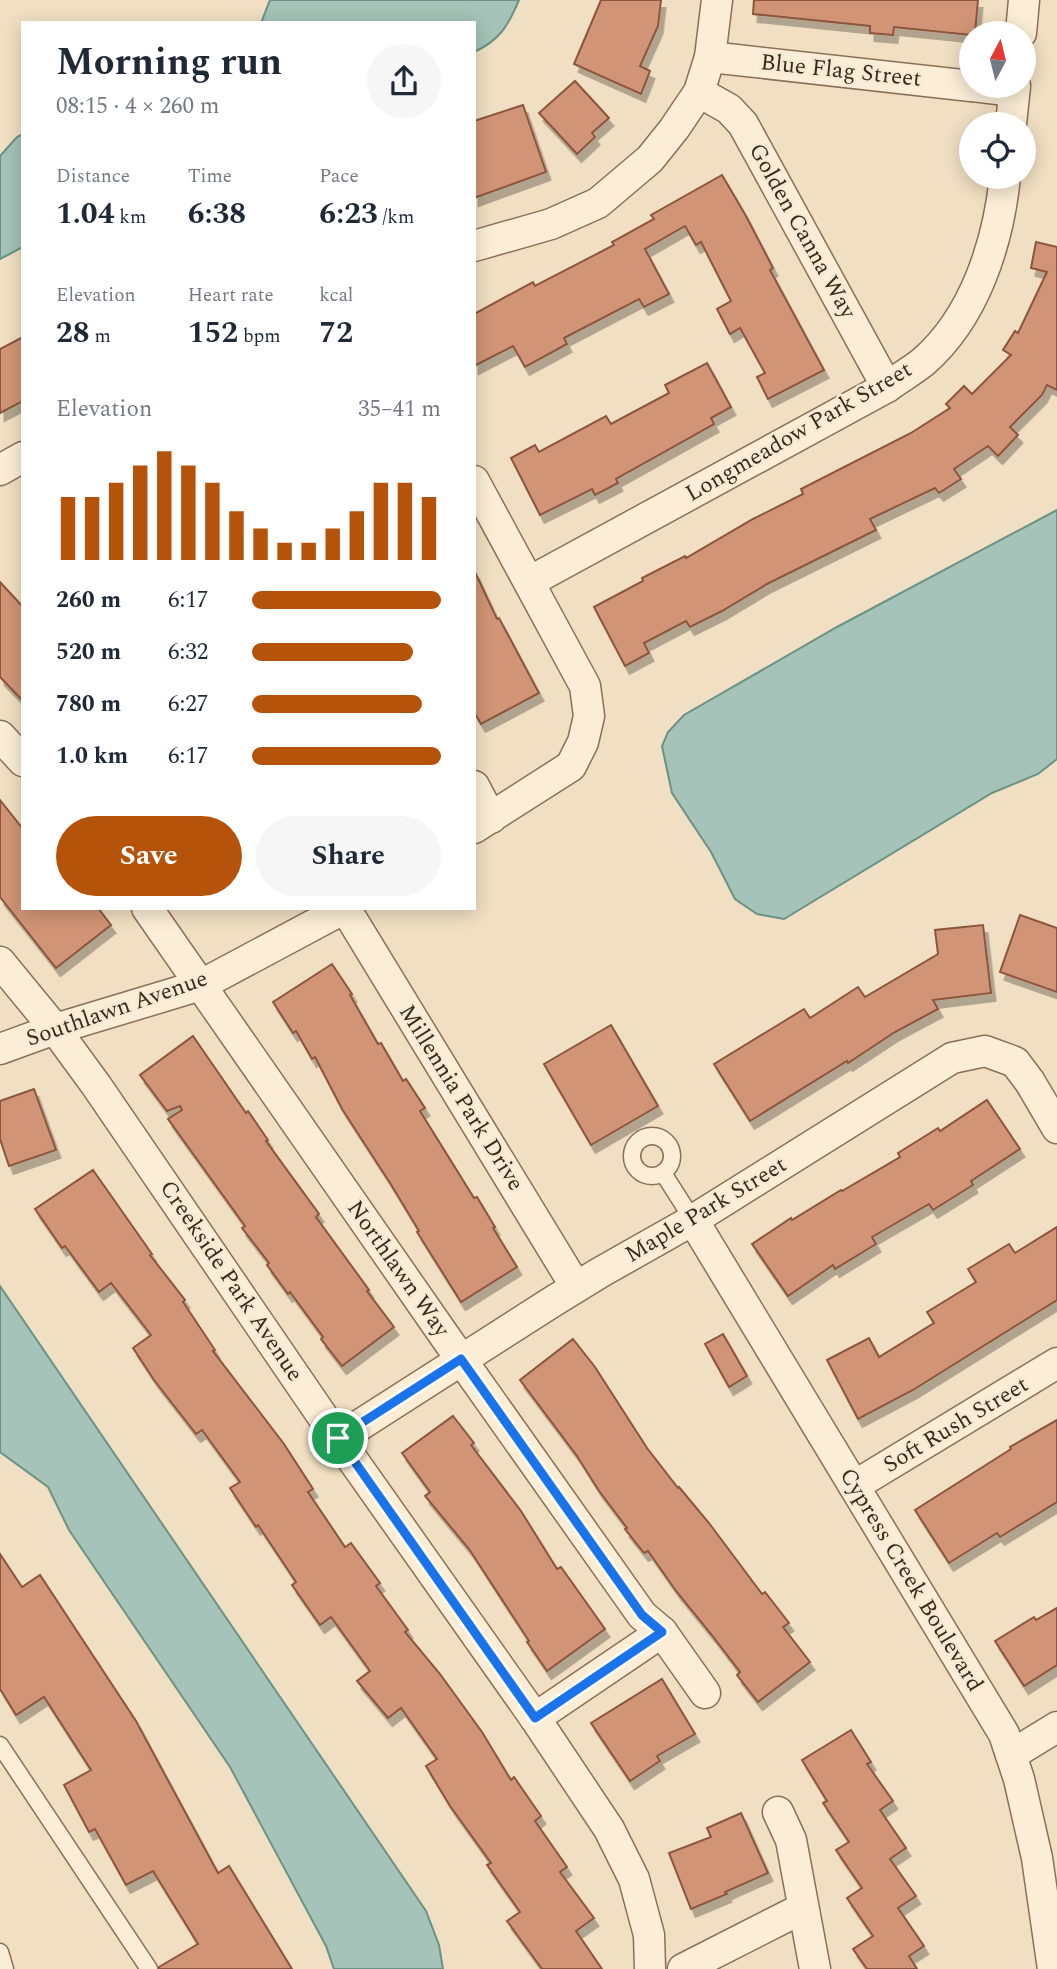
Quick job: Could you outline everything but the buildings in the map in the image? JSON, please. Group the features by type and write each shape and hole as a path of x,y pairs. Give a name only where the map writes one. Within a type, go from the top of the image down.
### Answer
{"street":[{"path":"476,245 551,223 598,203 650,159 699,92 710,57 717,0"},
{"path":"1022,21 1024,0"},
{"name":"Blue Flag Street","path":"710,57 959,85"},
{"name":"Golden Canna Way","path":"699,92 729,108 743,124 887,387"},
{"name":"Longmeadow Park Street","path":"529,582 887,387 923,361 952,331 979,282 1001,213 1004,189"},
{"path":"0,470 21,458"},
{"path":"476,485 585,686 589,716 583,742 571,766 483,823 476,794"},
{"path":"0,736 21,759"},
{"name":"Northlawn Way","path":"148,910 642,1615 662,1632 705,1693"},
{"name":"Southlawn Avenue","path":"0,1049 55,1029 201,985 341,910"},
{"name":"Millennia Park Drive","path":"346,910 576,1287"},
{"name":"Creekside Park Avenue","path":"0,962 55,1029 96,1085 609,1829 634,1879 649,1935 650,1969"},
{"name":"Maple Park Street","path":"338,1438 576,1287 693,1220 952,1058 985,1051 1014,1062 1030,1082 1057,1128"},
{"name":"Cypress Creek Boulevard","path":"693,1220 1004,1734 1019,1779 1037,1858 1052,1969"},
{"name":"Soft Rush Street","path":"855,1486 1057,1363"},
{"path":"535,1718 662,1632"},
{"path":"1011,1755 1057,1727"},
{"path":"778,1812 792,1840 815,1969"},
{"path":"683,1969 803,1908"}],"lane":[{"path":"663,1173 693,1220"},
{"path":"0,1745 149,1969"},
{"path":"0,1952 5,1969"}],"water":[{"path":"270,0 519,0 502,31 476,51 476,21 262,21"},
{"path":"21,135 21,248 0,259 0,156"},
{"path":"1057,510 1057,759 1038,774 992,793 784,919 757,914 735,899 711,852 672,793 662,746 668,732 684,715 837,627"},
{"path":"0,1286 426,1911 439,1945 443,1969 334,1969 326,1946 230,1767 69,1530 48,1487 0,1452"}],"route":[{"path":"461,1359 642,1615 662,1632 535,1718 338,1438 461,1359"}]}
